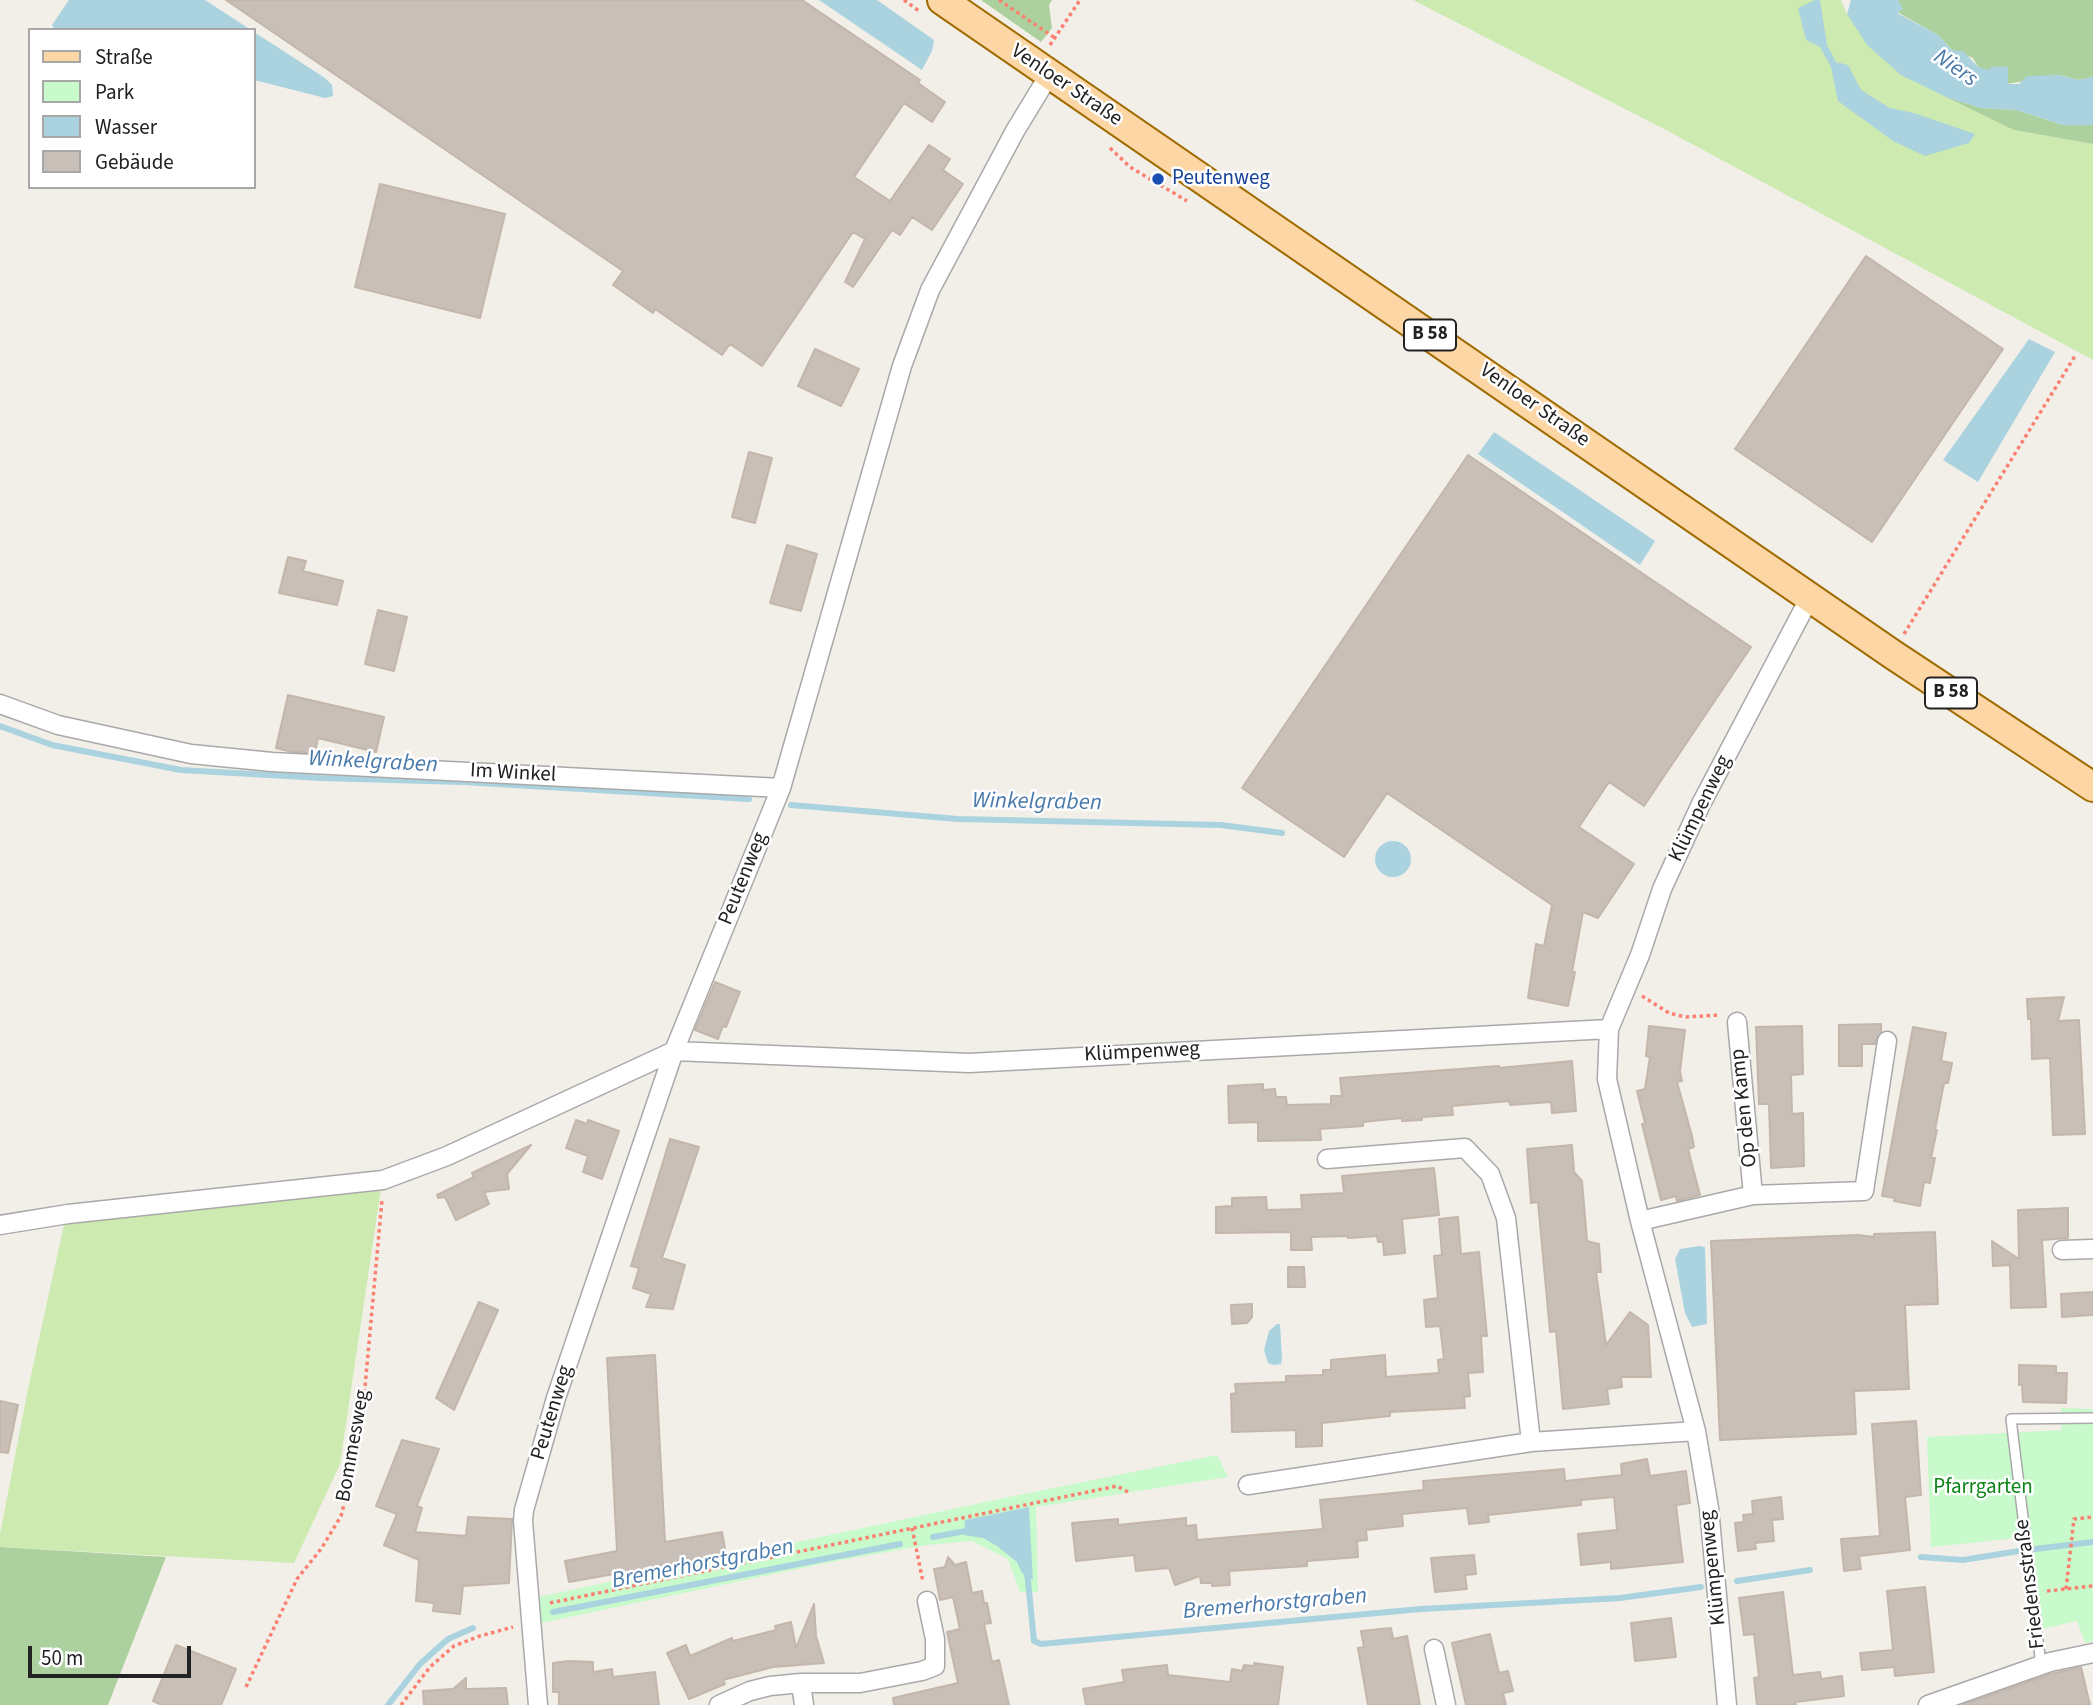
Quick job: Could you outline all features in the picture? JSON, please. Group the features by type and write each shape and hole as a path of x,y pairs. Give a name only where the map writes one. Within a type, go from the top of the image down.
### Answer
{"main road":[{"name":"Venloer Straße","path":"942,0 1892,654 2093,788"}],"street":[{"name":"Peutenweg","path":"538,1705 523,1521 556,1398 674,1051 781,788 902,366 930,290 1015,131 1042,70"},
{"name":"Klümpenweg","path":"1727,1705 1709,1508 1696,1431 1640,1221 1607,1079 1609,1029 1640,955 1662,889 1701,804 1810,597"},
{"name":"Im Winkel","path":"0,704 58,725 191,754 272,762 781,788"},
{"name":"Op den Kamp","path":"1737,1021 1753,1195"},
{"name":"Klümpenweg","path":"674,1051 969,1063 1609,1029"},
{"name":"Op den Kamp","path":"1640,1221 1753,1195 1864,1191 1887,1041"},
{"path":"0,1225 68,1214 383,1180 447,1156 674,1051"},
{"path":"1327,1159 1465,1148 1490,1174 1507,1218 1531,1442"},
{"path":"2062,1250 2093,1249"},
{"path":"1248,1485 1531,1442 1696,1431"},
{"path":"719,1705 750,1691 801,1683 860,1683 907,1675 935,1666 934,1639 927,1601"},
{"path":"1434,1649 1446,1705"},
{"path":"1928,1705 2041,1665 2093,1653"},
{"path":"801,1683 804,1705"}],"lane":[{"name":"Friedensstraße","path":"2041,1665 2011,1419 2081,1416 2093,1418"}],"path":[{"path":"999,0 1055,38"},
{"path":"1042,70 1055,38 1080,0"},
{"path":"1892,654 2075,356"},
{"path":"1626,985 1669,1013 1685,1017 1730,1015 1737,1021"},
{"name":"Bommesweg","path":"246,1686 297,1579 321,1549 341,1516 354,1467 362,1420 383,1180"},
{"path":"401,1705 430,1667 454,1646 531,1615 912,1528 1117,1486 1128,1492"},
{"path":"2066,1589 2074,1519 2093,1517"},
{"path":"912,1528 927,1601"},
{"path":"2031,1592 2093,1586"}],"green space":[{"path":"981,0 1052,0 1049,5 1052,28 1041,42"},
{"path":"1413,0 1841,0 1847,14 2014,130 2093,144 2093,360 1666,130"},
{"path":"1898,0 2093,0 2093,77 2078,80 2059,75 2007,84 1978,67 1973,58 1952,50 1938,35 1897,12 1902,9"},
{"path":"1948,98 1981,108 2017,110 2063,125 2093,125 2093,144 2014,130"},
{"path":"382,1182 340,1464 294,1563 0,1547 0,1534 28,1389 65,1220"},
{"name":"Pfarrgarten","path":"2061,1408 2093,1409 2093,1641 2085,1643 2077,1621 2042,1629 2028,1537 1931,1547 1927,1437 2062,1430"},
{"path":"1217,1455 1228,1477 1036,1507 1038,1592 1020,1592 1008,1559 972,1541 927,1545 831,1562 536,1624 534,1598"},
{"path":"0,1547 166,1557 108,1705 0,1705"}],"water":[{"path":"69,0 205,0 248,28 54,28 52,25"},
{"path":"819,0 877,0 934,40 932,51 922,70"},
{"path":"1820,0 1827,45 1836,62 1848,65 1861,90 1890,108 1914,113 1975,134 1969,143 1925,156 1893,141 1838,101 1831,67 1820,47 1806,40 1798,8"},
{"name":"Niers","path":"1851,0 1898,0 1903,9 1897,13 1938,35 1952,50 1964,52 1978,67 1988,70 1992,67 2008,67 2008,84 2019,84 2027,76 2059,75 2078,80 2093,77 2093,125 2063,125 2017,110 1981,108 1948,98 1901,75 1867,45 1847,14"},
{"path":"256,33 325,78 332,85 333,96 325,98 256,81"},
{"path":"2029,339 2055,352 1978,482 1943,460"},
{"path":"1494,432 1655,541 1640,565 1478,454"},
{"path":"1393,841 1406,846 1411,859 1406,872 1393,877 1380,872 1375,859 1380,846"},
{"path":"1705,1247 1707,1324 1692,1327 1685,1313 1675,1259 1680,1249"},
{"path":"1280,1324 1282,1358 1281,1364 1274,1365 1268,1363 1264,1350 1269,1331"},
{"path":"1029,1507 1033,1580 1022,1573 1017,1562 997,1546 983,1538 964,1535 965,1520"}],"building":[{"path":"226,0 802,0 920,80 918,83 945,102 932,122 904,103 854,177 890,201 929,145 950,159 943,170 963,184 932,230 912,217 900,235 892,230 853,287 845,282 865,239 853,232 762,366 730,344 722,355 655,309 653,313 613,285 623,271"},
{"path":"380,184 505,214 480,318 355,287"},
{"path":"1866,256 2003,349 1872,542 1735,449"},
{"path":"815,349 859,369 841,406 798,386"},
{"path":"749,452 772,458 755,523 732,517"},
{"path":"1468,455 1751,647 1644,806 1609,782 1579,827 1634,864 1598,918 1583,912 1568,1006 1528,998 1536,944 1544,946 1552,905 1387,793 1344,857 1242,788"},
{"path":"787,545 817,554 801,611 770,603"},
{"path":"288,557 306,561 303,571 343,581 337,605 279,593"},
{"path":"378,610 407,617 394,671 365,664"},
{"path":"288,695 384,717 376,752 318,738 315,753 276,748"},
{"path":"715,982 740,992 726,1027 723,1026 718,1039 695,1030"},
{"path":"2064,997 2058,1021 2079,1020 2085,1134 2053,1135 2050,1058 2032,1059 2031,1019 2028,1019 2027,999"},
{"path":"1881,1024 1881,1032 1875,1044 1862,1044 1862,1066 1839,1066 1839,1025"},
{"path":"1649,1026 1685,1030 1680,1072 1682,1081 1677,1082 1692,1136 1694,1147 1688,1149 1700,1195 1677,1201 1676,1196 1661,1200 1642,1124 1645,1123 1637,1091 1645,1089 1650,1057 1646,1056"},
{"path":"1802,1026 1803,1074 1791,1075 1792,1114 1803,1113 1804,1166 1771,1168 1769,1104 1759,1104 1756,1027"},
{"path":"1913,1027 1946,1033 1941,1061 1952,1063 1948,1083 1944,1083 1935,1130 1931,1158 1935,1158 1930,1183 1924,1182 1920,1206 1882,1196"},
{"path":"1572,1061 1576,1111 1552,1113 1551,1102 1510,1105 1509,1101 1452,1106 1453,1115 1422,1117 1422,1120 1402,1121 1402,1118 1363,1122 1363,1126 1320,1129 1321,1140 1258,1141 1258,1122 1229,1123 1228,1086 1263,1084 1263,1090 1275,1089 1276,1097 1286,1097 1287,1105 1331,1104 1331,1096 1342,1096 1340,1078"},
{"path":"576,1120 587,1124 588,1120 619,1131 602,1179 583,1172 588,1156 566,1148"},
{"path":"670,1139 699,1147 662,1258 685,1265 673,1309 646,1307 651,1294 633,1288 639,1268 631,1266"},
{"path":"531,1145 507,1174 509,1189 484,1192 489,1204 456,1220 445,1197 438,1198 437,1195 474,1177 472,1173"},
{"path":"1572,1145 1574,1172 1582,1181 1587,1241 1599,1244 1601,1272 1596,1272 1606,1345 1630,1312 1648,1325 1651,1377 1621,1377 1622,1387 1607,1389 1609,1404 1563,1409 1556,1331 1550,1332 1538,1202 1531,1203 1527,1149"},
{"path":"1434,1168 1439,1215 1402,1219 1405,1253 1384,1255 1383,1242 1378,1242 1377,1236 1311,1237 1312,1250 1291,1250 1291,1232 1216,1233 1216,1207 1232,1206 1232,1198 1266,1197 1267,1210 1302,1209 1301,1195 1344,1193 1342,1176"},
{"path":"2068,1208 2068,1238 2042,1240 2046,1307 2011,1308 2010,1265 1993,1266 1992,1241 2019,1259 2018,1210"},
{"path":"1458,1217 1461,1254 1479,1252 1487,1336 1481,1336 1483,1372 1468,1373 1470,1396 1464,1397 1465,1408 1390,1412 1390,1416 1322,1423 1322,1446 1296,1447 1296,1430 1232,1432 1231,1394 1236,1393 1235,1384 1286,1382 1286,1376 1323,1375 1323,1370 1331,1370 1331,1360 1385,1355 1386,1377 1439,1373 1438,1360 1444,1359 1440,1326 1426,1327 1424,1300 1438,1298 1434,1256 1442,1255 1439,1219"},
{"path":"1935,1232 1938,1304 1905,1305 1909,1389 1854,1391 1856,1434 1720,1440 1711,1241 1858,1235 1874,1237 1874,1234"},
{"path":"1288,1267 1304,1267 1305,1287 1288,1287"},
{"path":"2093,1292 2093,1315 2062,1317 2061,1294"},
{"path":"479,1302 498,1310 454,1410 436,1398"},
{"path":"1252,1304 1252,1317 1247,1323 1232,1324 1231,1305"},
{"path":"655,1355 665,1542 722,1532 726,1554 569,1582 565,1561 617,1551 607,1358"},
{"path":"2019,1365 2056,1366 2056,1373 2067,1373 2066,1403 2023,1402 2022,1384 2019,1385"},
{"path":"0,1401 18,1405 8,1453 0,1452"},
{"path":"1916,1421 1921,1495 1905,1497 1910,1550 1859,1556 1861,1569 1844,1571 1841,1539 1880,1536 1872,1424"},
{"path":"402,1440 439,1449 417,1506 422,1508 415,1532 466,1536 468,1517 512,1519 509,1583 463,1586 460,1614 433,1611 434,1603 416,1601 419,1560 384,1545 397,1514 376,1506"},
{"path":"1647,1459 1650,1476 1686,1471 1690,1503 1676,1505 1683,1562 1611,1569 1611,1562 1581,1565 1578,1534 1617,1530 1614,1497 1581,1500 1581,1505 1488,1515 1489,1522 1469,1524 1467,1508 1402,1514 1403,1526 1366,1530 1367,1540 1357,1541 1358,1557 1307,1561 1307,1566 1229,1571 1230,1585 1212,1586 1212,1583 1201,1583 1200,1576 1175,1585 1169,1568 1136,1571 1134,1555 1076,1561 1072,1523 1118,1519 1118,1525 1186,1518 1186,1526 1196,1525 1197,1540 1323,1529 1320,1500 1424,1490 1423,1481 1564,1469 1565,1481 1622,1475 1621,1464"},
{"path":"1781,1497 1783,1519 1772,1520 1774,1541 1755,1543 1756,1549 1738,1551 1735,1523 1744,1522 1743,1515 1753,1514 1752,1501"},
{"path":"1474,1555 1476,1574 1465,1575 1467,1589 1435,1592 1431,1558"},
{"path":"948,1557 955,1565 966,1562 972,1593 982,1591 984,1603 987,1603 991,1623 984,1624 992,1662 999,1660 1009,1705 894,1705 893,1698 958,1683 947,1632 960,1629 953,1597 940,1600 934,1569 945,1567"},
{"path":"1925,1587 1934,1672 1895,1676 1894,1667 1862,1670 1860,1653 1893,1650 1887,1591"},
{"path":"1783,1592 1793,1675 1820,1672 1821,1679 1842,1676 1844,1696 1795,1702 1796,1705 1757,1705 1754,1678 1759,1677 1754,1634 1744,1635 1739,1598"},
{"path":"814,1604 816,1636 824,1663 773,1667 723,1680 725,1684 689,1699 667,1653 686,1645 690,1656 732,1638 733,1641 776,1630 775,1626 791,1622 796,1648"},
{"path":"1671,1618 1676,1657 1635,1661 1631,1623"},
{"path":"1391,1628 1393,1639 1407,1636 1420,1705 1368,1705 1358,1648 1364,1647 1361,1631"},
{"path":"1490,1634 1499,1673 1508,1671 1513,1691 1503,1693 1506,1705 1466,1705 1452,1643"},
{"path":"176,1645 236,1669 221,1705 162,1705 153,1701"},
{"path":"593,1662 593,1672 612,1669 613,1677 655,1672 659,1705 559,1705 559,1692 553,1692 553,1663"},
{"path":"1254,1663 1283,1667 1278,1705 1086,1705 1083,1689 1124,1682 1122,1670 1167,1665 1168,1675 1230,1682 1232,1669 1242,1671 1244,1665 1254,1666"},
{"path":"2081,1667 2090,1705 1962,1705 2051,1674"},
{"path":"466,1678 466,1689 506,1688 508,1705 424,1705 423,1691 453,1689"}],"waterway":[{"name":"Winkelgraben","path":"0,726 52,745 181,770 463,782 749,799"},
{"name":"Winkelgraben","path":"791,805 958,819 1221,825 1282,833"},
{"name":"Bremerhorstgraben","path":"933,1537 971,1530"},
{"name":"Bremerhorstgraben","path":"2035,1549 2093,1542"},
{"name":"Bremerhorstgraben","path":"553,1612 900,1544"},
{"name":"Bremerhorstgraben","path":"1921,1557 1963,1560 2019,1551"},
{"name":"Bremerhorstgraben","path":"1737,1581 1810,1570"},
{"name":"Bremerhorstgraben","path":"1027,1571 1034,1641 1041,1644 1421,1609 1620,1598 1701,1587"},
{"name":"Bremerhorstgraben","path":"388,1705 420,1664 448,1639 473,1628"}],"place":[{"name":"Peutenweg","path":"1158,179"}]}
